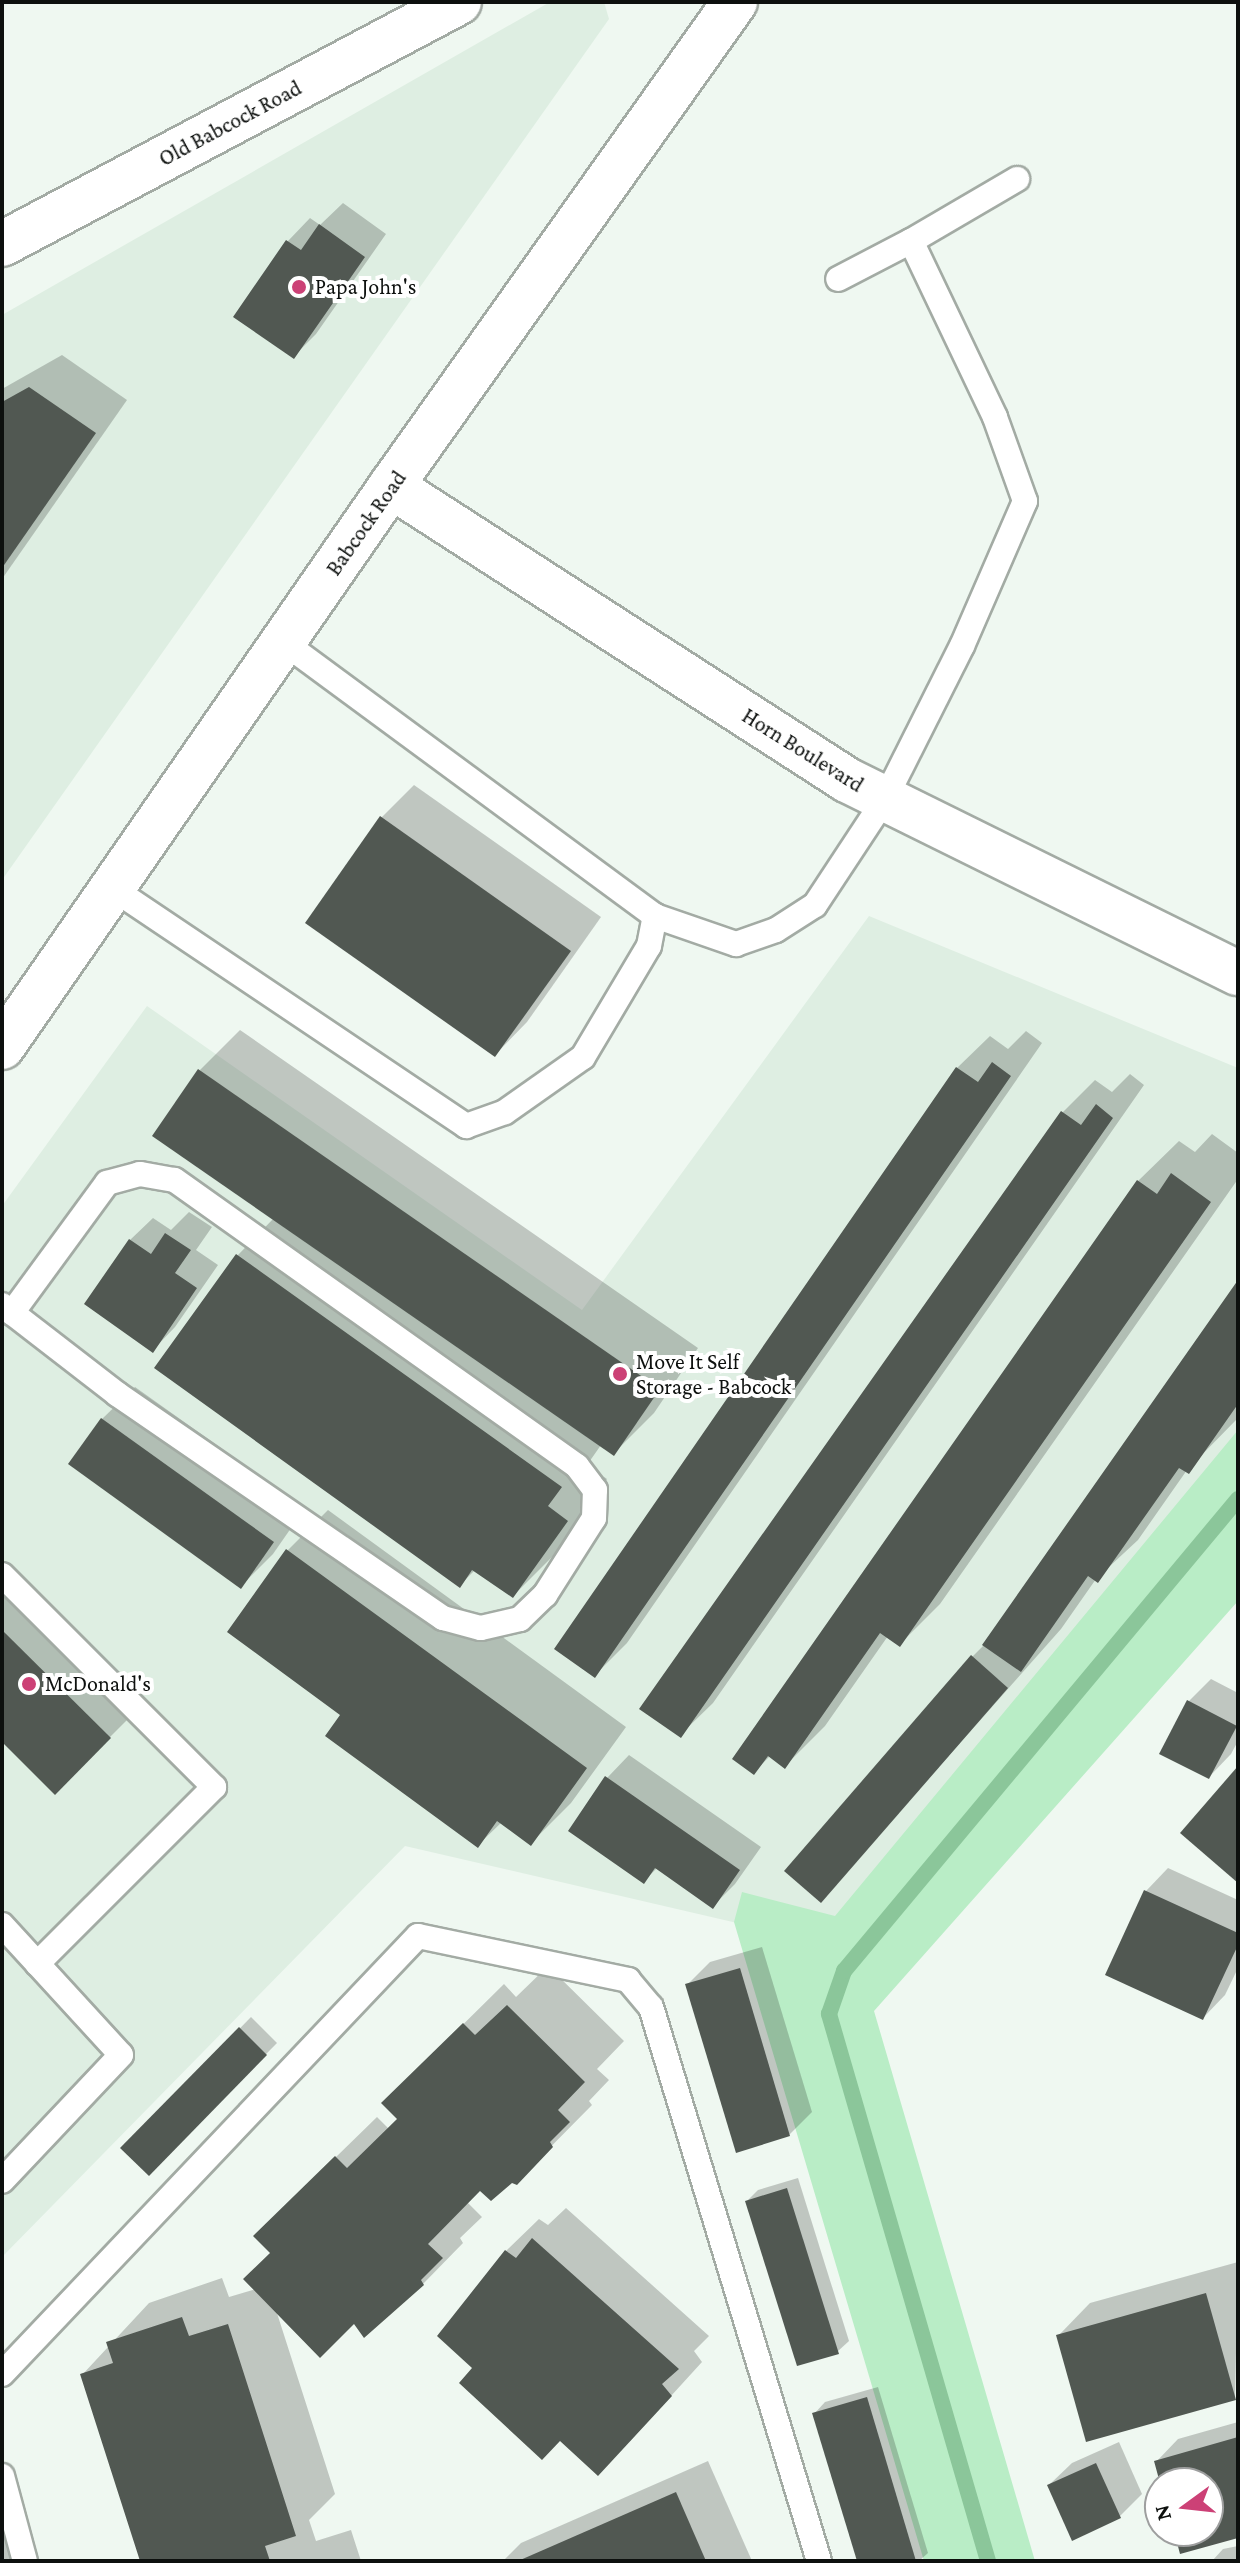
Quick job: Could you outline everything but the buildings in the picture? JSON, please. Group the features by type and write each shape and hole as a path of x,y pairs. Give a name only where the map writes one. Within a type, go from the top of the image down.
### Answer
{"street":[{"name":"Old Babcock Road","path":"2,244 459,2"},
{"name":"Babcock Road","path":"2,1047 391,486 735,2"},
{"name":"Horn Boulevard","path":"391,486 847,780 1238,973"}],"lane":[{"path":"838,279 911,241 1017,179"},
{"path":"283,642 655,916 736,944 776,930 815,905 885,799 962,646 1025,501 995,417 911,241"},
{"path":"112,888 466,1126 505,1112 583,1057 649,946 655,916"},
{"path":"140,1174 174,1180 577,1466 595,1490 594,1518 545,1595 520,1619 481,1628 443,1618 117,1394 7,1309 107,1183 140,1174"},
{"path":"2,1575 214,1787 37,1964"},
{"path":"2,1925 121,2055 2,2181"},
{"path":"2,2374 418,1936 628,1980 651,2007 819,2561"},
{"path":"2,2476 25,2561"}],"shaded area":[{"path":"550,2 604,2 609,19 2,880 2,315"},
{"name":"Move It Self Storage - Babcock","path":"869,916 1238,1068 1238,1438 815,1941 405,1846 2,2257 2,1206 147,1006 582,1310"}],"green space":[{"path":"1238,1430 1238,1601 874,2011 1035,2561 924,2561 734,1922 742,1892 835,1916"}],"waterway":[{"path":"988,2561 829,2014 844,1971 1238,1499"}],"place":[{"name":"Papa John's","path":"299,287"},
{"name":"Move It Self Storage - Babcock","path":"620,1374"},
{"name":"McDonald's","path":"29,1684"}]}
